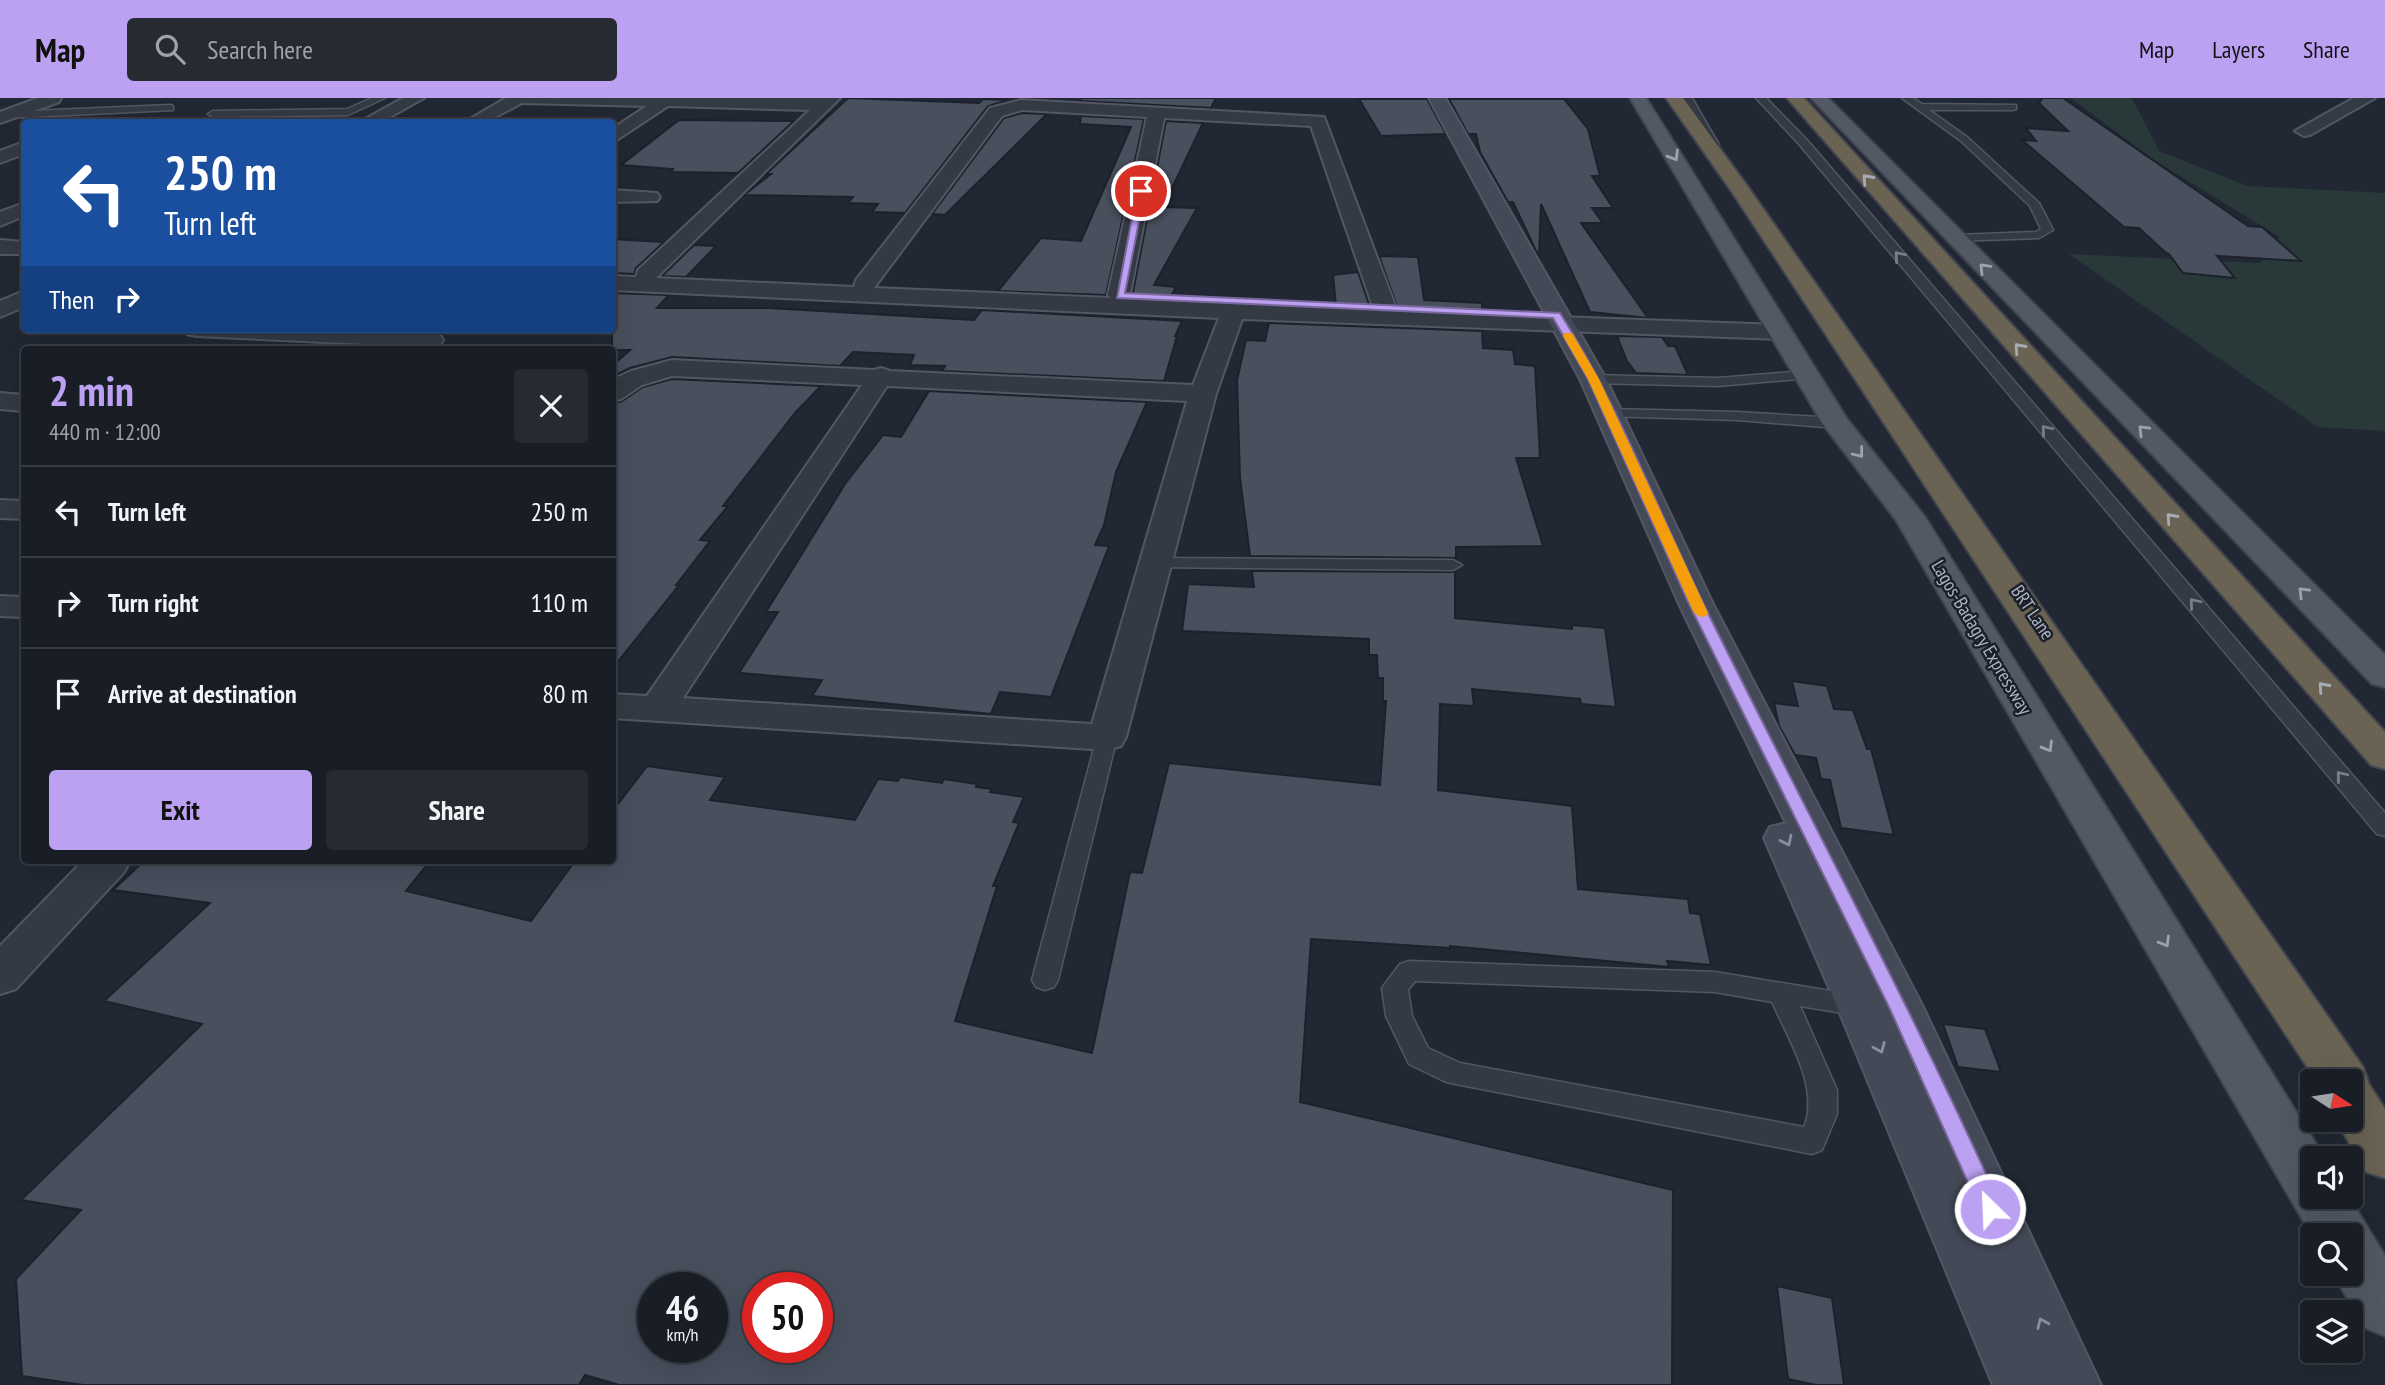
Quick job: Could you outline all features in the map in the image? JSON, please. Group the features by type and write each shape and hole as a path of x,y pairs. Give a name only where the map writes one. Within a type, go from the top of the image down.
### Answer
{"highway":[{"path":"1674,98 1741,191 2335,1069"},
{"path":"1794,98 2385,756"},
{"path":"2363,1108 2385,1140"},
{"path":"2363,1119 2385,1155"}],"main road":[{"path":"1422,98 1548,319 1593,379 1698,606 1899,1007 2071,1385"},
{"path":"1437,98 1548,319 1570,377 1672,606 1797,862 2023,1385"},
{"name":"Lagos-Badagry Expressway","path":"1639,98 1836,423 1910,517 2300,1166"},
{"path":"1819,98 2385,676"},
{"path":"2363,1272 2385,1308"}],"street":[{"path":"3,116 53,98"},
{"path":"375,119 416,98"},
{"path":"480,119 521,98 828,102"},
{"path":"2304,131 2367,98"},
{"path":"616,135 665,101"},
{"path":"646,275 828,102"},
{"path":"864,285 996,112 1021,105 1318,121 1384,308"},
{"path":"1120,296 1157,112"},
{"path":"0,157 21,149"},
{"path":"616,196 650,197"},
{"path":"0,247 21,248"},
{"path":"0,255 21,256"},
{"path":"616,274 1384,308 1548,319"},
{"path":"616,283 1233,311 1776,326"},
{"path":"0,310 21,300"},
{"path":"616,706 1107,737 1203,394 1233,311"},
{"path":"0,320 21,321"},
{"path":"281,333 431,340"},
{"path":"616,390 645,374 672,368 881,376 1203,394"},
{"path":"657,709 881,376"},
{"path":"0,401 21,403"},
{"path":"0,509 21,510"},
{"path":"0,606 21,607"},
{"path":"0,975 106,864"}],"lane":[{"path":"213,114 348,112 380,98"},
{"name":"BRT Lane","path":"1687,98 1753,202 2385,1122"},
{"path":"1761,98 1803,142 2385,828"},
{"path":"1908,98 1964,139 2035,205 2047,230 2039,235 1956,239"},
{"path":"1919,107 2013,107"},
{"path":"3,116 170,108"},
{"path":"1609,413 1727,399 1805,375"},
{"path":"1593,379 1727,399 1836,423"},
{"path":"1156,562 1453,565"},
{"path":"1045,980 1107,737"},
{"path":"1781,992 1823,1090 1823,1114 1812,1141 1456,1074 1418,1056 1399,1016 1395,988 1409,971 1715,982 1781,992 1861,1006"}],"shaded area":[{"path":"2071,98 2132,98 2159,151 2247,186 2385,193 2385,431 2318,427 2069,254 2260,263 2280,237 2154,160"}],"building":[{"path":"848,98 979,103 983,99 1009,100 988,106 905,213 872,212 878,204 848,203 853,197 744,195 771,174 766,174"},
{"path":"1081,98 1216,98 1211,108 1081,101"},
{"path":"2043,98 2063,98 2248,226 2262,227 2301,261 2217,256 2235,278 2183,273 2169,254 2139,228 2124,227 2022,140 2036,141 2026,128 2068,131 2039,103"},
{"path":"1359,99 1427,99 1446,134 1381,136"},
{"path":"1449,99 1564,99 1588,129 1600,176 1592,176 1613,208 1592,208 1603,223 1581,223 1648,318 1590,312 1541,204 1539,257 1513,202 1508,202 1480,152 1476,134 1468,134"},
{"path":"1022,113 1047,114 945,215 932,214 1004,118"},
{"path":"1081,116 1144,119 1106,295 998,291 1041,238 1081,241 1131,127 1080,124"},
{"path":"679,120 794,121 738,173 671,172 673,169 621,165"},
{"path":"1166,121 1203,123 1163,207 1197,208 1154,285 1176,287 1170,298 1132,297"},
{"path":"616,239 664,242 636,268 634,274 616,273"},
{"path":"694,245 716,246 686,277 662,276"},
{"path":"1379,256 1418,257 1424,300 1482,303 1482,312 1398,309"},
{"path":"1358,272 1370,307 1336,306 1333,275"},
{"path":"616,293 669,295 657,308 769,308 974,320 982,310 1182,321 1175,336 1164,381 942,371 945,366 910,365 914,355 853,352 840,366 672,357 630,368 616,375 616,362 630,350 616,350 616,346 612,346 612,333 616,333"},
{"path":"1269,323 1482,331 1483,348 1513,350 1515,364 1535,366 1540,458 1516,458 1543,546 1456,547 1456,558 1250,556 1240,478 1237,380 1246,340 1265,341"},
{"path":"1617,336 1662,337 1668,346 1675,346 1688,375 1636,373 1627,361"},
{"path":"672,379 821,386 795,413 723,506 728,506 700,540 710,541 616,664 616,403 643,387"},
{"path":"929,391 1147,402 1116,472 1104,525 1095,545 1109,546 1051,697 1000,692 991,714 812,696 822,680 739,673 778,612 766,612 845,484 883,435 901,437"},
{"path":"1252,571 1455,572 1455,618 1572,629 1572,625 1605,628 1616,707 1581,704 1580,699 1472,689 1474,706 1440,704 1438,790 1572,806 1578,889 1688,899 1690,913 1700,914 1711,965 1667,961 1669,967 1450,946 1311,939 1300,1102 1673,1190 1672,1385 619,1385 585,1375 579,1385 83,1385 22,1376 16,1279 81,1210 21,1200 202,1024 104,1001 210,903 113,890 141,864 428,864 406,891 531,921 573,864 616,864 616,807 647,766 725,777 710,800 855,820 878,779 898,781 900,777 942,783 944,779 977,784 976,787 992,789 990,792 1024,797 1013,822 1019,823 993,886 997,886 955,1021 1092,1053 1130,872 1142,873 1169,763 1380,785 1386,701 1383,701 1383,678 1378,678 1377,655 1369,655 1369,639 1182,631 1188,584 1254,587"},
{"path":"1792,681 1827,686 1834,709 1853,710 1867,749 1871,749 1894,835 1841,828 1830,780 1821,779 1816,758 1795,755 1779,726 1774,703 1798,706"},
{"path":"1943,1024 1985,1029 2001,1072 1958,1067"},
{"path":"1777,1286 1832,1298 1844,1385 1816,1385 1788,1379"}],"slow traffic":[{"path":"1568,336 1593,379 1701,613"}],"route":[{"path":"1141,191 1120,296 1557,315 1593,379 1698,606 1899,1007 1990,1209"}]}
